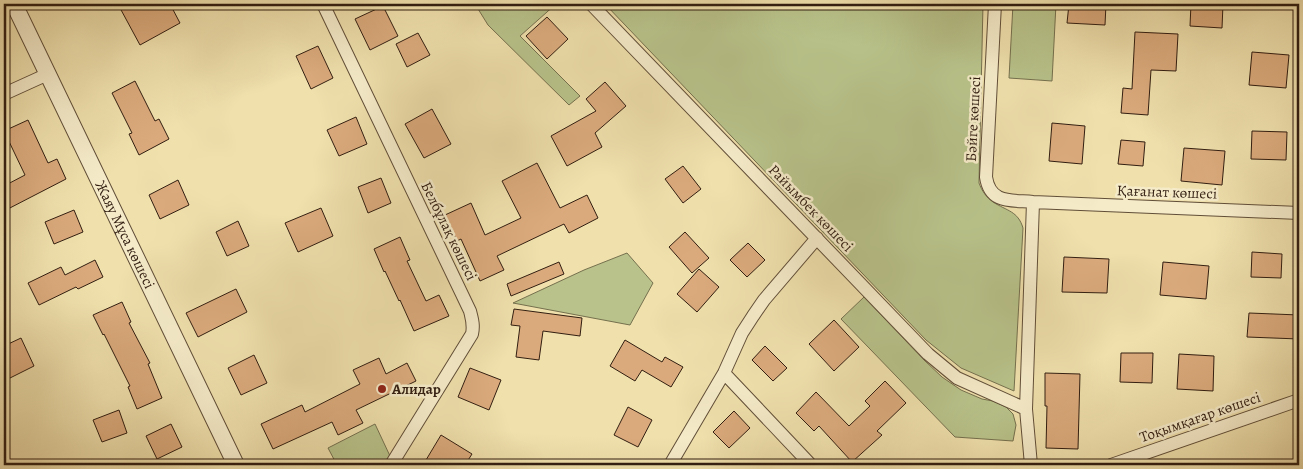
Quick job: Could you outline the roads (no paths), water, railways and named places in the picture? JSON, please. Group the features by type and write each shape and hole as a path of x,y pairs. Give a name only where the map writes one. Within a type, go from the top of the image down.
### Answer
{"street":[{"name":"Жаяу Мұса көшесі","path":"14,4 236,465"},
{"name":"Белбұлақ көшесі","path":"323,4 473,320 472,334 391,465"},
{"name":"Райымбек көшесі","path":"591,4 928,354 957,378 1026,409"},
{"name":"Бәйге көшесі","path":"995,4 987,184 997,197 1033,202"},
{"path":"4,94 48,74"},
{"path":"1031,465 1026,409 1033,202"},
{"name":"Қағанат көшесі","path":"1033,202 1299,213"},
{"path":"670,465 724,373 742,333 764,300 817,238"},
{"path":"724,373 811,465"},
{"name":"Тоқымқағар көшесі","path":"1111,465 1299,400"}],"place":[{"name":"Алидар","path":"382,389"}]}
